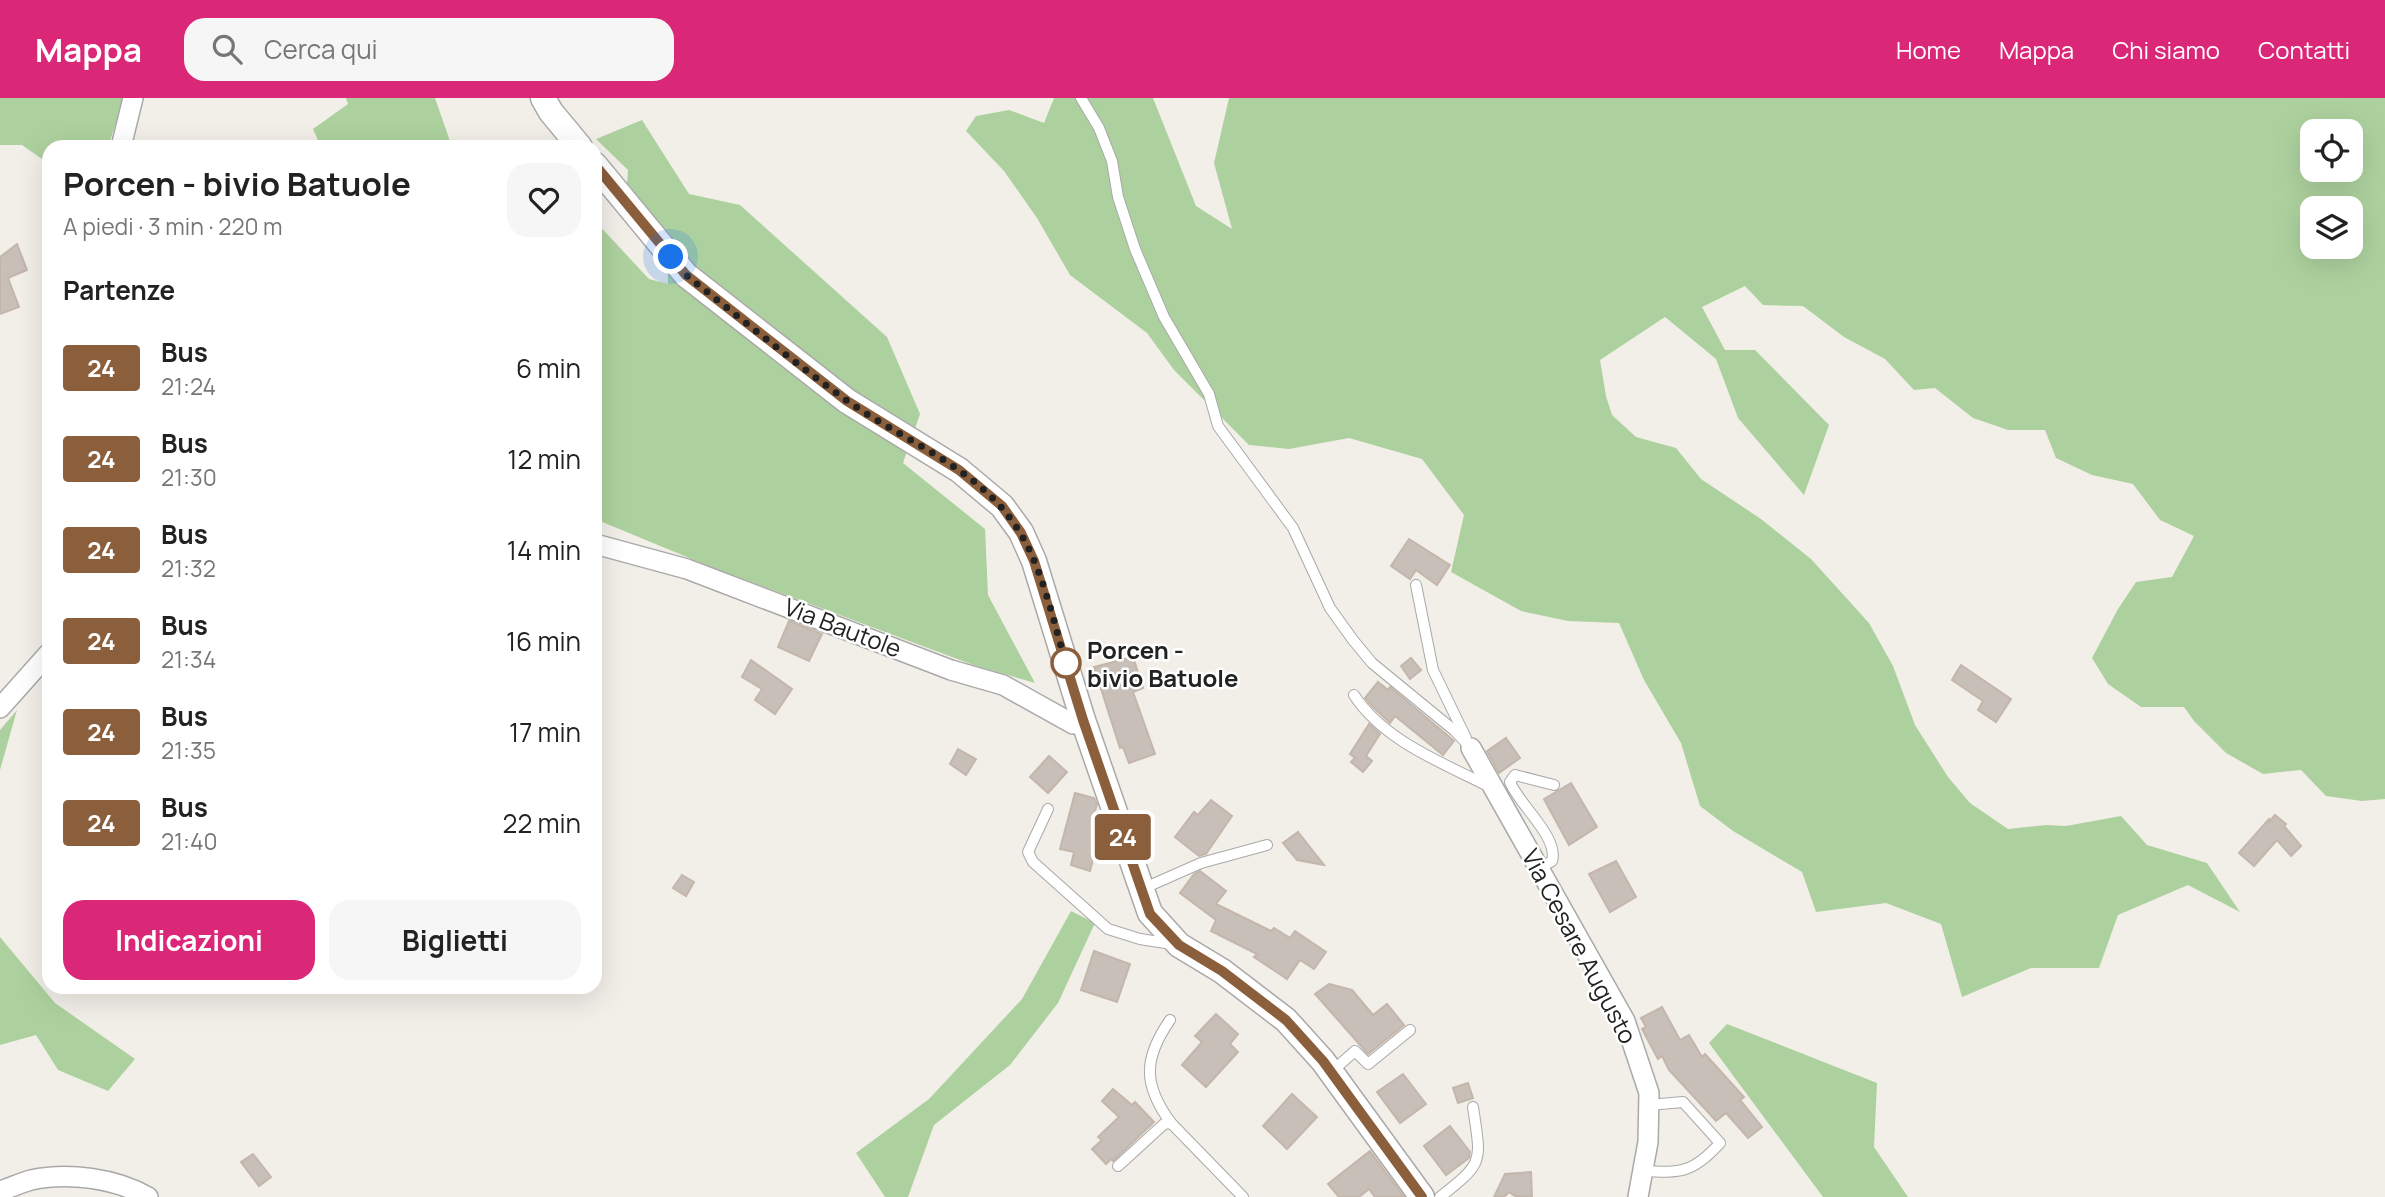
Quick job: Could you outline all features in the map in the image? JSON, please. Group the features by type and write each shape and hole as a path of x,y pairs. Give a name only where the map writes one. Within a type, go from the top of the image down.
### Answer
{"street":[{"path":"123,140 133,98"},
{"path":"543,98 574,140"},
{"path":"602,173 686,275 847,401 959,470 1002,506 1021,533 1034,561 1083,720 1150,914 1179,945 1222,971 1286,1020 1330,1072 1422,1197"},
{"name":"Via Bautole","path":"602,546 687,569 951,670 1003,685 1073,724 1083,720"},
{"path":"0,708 42,661"},
{"name":"Via Cesare Augusto","path":"1471,748 1625,1021 1649,1093 1648,1142 1638,1197"},
{"path":"0,1191 30,1180 60,1176 105,1181 138,1191 148,1197"}],"lane":[{"path":"1081,98 1099,128 1112,161 1118,197 1135,249 1164,317 1209,394 1218,426 1293,528 1330,608 1353,640 1372,663 1455,731 1471,748"},
{"path":"1416,585 1433,670 1471,748"},
{"path":"1354,695 1364,711 1411,747 1494,789"},
{"path":"1540,868 1552,861 1554,854 1546,834 1514,792 1510,782 1515,775 1555,785"},
{"path":"1048,808 1028,852 1033,862 1108,929 1140,939 1179,945"},
{"path":"1141,889 1201,863 1267,845"},
{"path":"1170,1020 1160,1034 1148,1063 1151,1087 1158,1106 1171,1123 1243,1197"},
{"path":"1330,1072 1356,1051 1368,1064 1410,1030"},
{"path":"1643,1171 1687,1170 1704,1161 1720,1143 1683,1102 1649,1105"},
{"path":"1440,1197 1468,1175 1477,1161 1479,1151 1473,1107"},
{"path":"1118,1166 1164,1124 1171,1123"}],"green space":[{"path":"0,98 124,98 110,140 42,140 42,159 22,145 0,145"},
{"path":"346,98 435,98 450,140 318,140 313,129 348,104"},
{"path":"1054,98 1153,98 1196,206 1232,229 1214,163 1229,98 2385,98 2385,799 2362,801 2326,796 2301,770 2263,774 2226,753 2184,707 2141,707 2108,684 2092,658 2118,609 2136,582 2172,577 2194,536 2160,520 2133,484 2092,475 2056,458 2045,430 2008,430 1973,418 1935,388 1914,390 1885,359 1844,337 1803,306 1763,305 1745,286 1702,307 1725,350 1755,350 1829,425 1804,495 1738,418 1716,359 1665,317 1600,360 1612,415 1636,437 1676,448 1701,479 1761,519 1811,559 1869,623 1893,666 1915,725 1948,777 1970,803 2008,829 2066,826 2121,816 2147,845 2207,863 2240,912 2188,885 2118,915 2099,968 2031,968 1962,997 1941,924 1886,903 1816,912 1802,872 1733,831 1700,806 1681,743 1644,680 1619,623 1568,621 1521,611 1451,572 1464,515 1422,459 1349,438 1289,449 1249,445 1174,370 1147,333 1070,275 1037,218 1004,171 966,131 976,116 1009,110 1044,123"},
{"path":"642,120 689,194 740,205 887,337 920,414 903,463 985,529 988,595 1035,683 976,666 711,567 602,522 602,229 649,279 668,284 667,238 627,183 628,170 602,145 602,140 596,139"},
{"path":"17,710 0,770 0,730"},
{"path":"1071,911 1095,923 1058,1003 1010,1065 934,1125 908,1197 885,1197 856,1153 929,1099 1022,999"},
{"path":"0,937 42,987 42,994 48,994 55,1003 135,1059 108,1091 58,1070 36,1035 0,1045"},
{"path":"1727,1024 1877,1083 1874,1147 1908,1197 1823,1197 1709,1043"}],"building":[{"path":"17,244 27,270 8,278 19,307 0,314 0,257"},
{"path":"1409,539 1450,565 1437,585 1416,570 1410,579 1391,566"},
{"path":"789,621 822,634 809,661 778,647"},
{"path":"1133,657 1143,688 1133,692 1155,754 1129,763 1123,747 1120,748 1094,667"},
{"path":"1411,658 1421,670 1410,679 1401,666"},
{"path":"751,660 792,689 775,714 755,700 762,689 742,677"},
{"path":"1961,665 2011,699 1996,722 1978,710 1983,701 1952,680"},
{"path":"1378,682 1388,690 1390,687 1454,741 1443,755 1395,716 1390,723 1372,706 1365,698"},
{"path":"1369,724 1380,734 1366,756 1372,761 1363,772 1351,762 1355,758 1350,754"},
{"path":"1506,738 1520,758 1499,773 1487,751"},
{"path":"958,749 976,759 966,775 950,764"},
{"path":"1049,756 1067,772 1048,793 1030,777"},
{"path":"1571,783 1597,827 1569,845 1544,799"},
{"path":"1075,793 1094,798 1097,804 1095,811 1099,812 1103,823 1090,871 1071,865 1074,852 1060,849"},
{"path":"1211,800 1232,816 1206,854 1199,856 1175,837 1194,812 1198,815"},
{"path":"2275,815 2286,824 2284,826 2301,846 2291,856 2277,840 2254,866 2239,853"},
{"path":"1298,832 1324,865 1297,860 1283,843"},
{"path":"1616,861 1636,897 1610,912 1589,874"},
{"path":"1200,871 1226,891 1216,904 1271,931 1274,928 1290,938 1295,931 1326,952 1314,969 1300,960 1287,979 1254,957 1257,954 1211,931 1216,920 1180,893 1194,874"},
{"path":"682,875 694,882 686,896 673,888"},
{"path":"1094,951 1130,964 1117,1002 1081,990"},
{"path":"1329,984 1352,990 1373,1015 1387,1004 1404,1025 1368,1054 1315,994"},
{"path":"1662,1007 1680,1040 1689,1035 1702,1057 1705,1054 1744,1097 1740,1100 1762,1127 1748,1138 1726,1113 1716,1121 1669,1070 1662,1056 1658,1059 1642,1029 1646,1027 1641,1018"},
{"path":"1216,1014 1238,1034 1230,1044 1238,1052 1206,1087 1182,1065 1202,1042 1195,1036"},
{"path":"1403,1074 1426,1104 1400,1123 1377,1092"},
{"path":"1468,1083 1473,1098 1458,1103 1453,1088"},
{"path":"1113,1089 1132,1105 1135,1102 1154,1122 1113,1161 1111,1159 1106,1164 1092,1149 1102,1140 1098,1137 1119,1117 1102,1101"},
{"path":"1292,1094 1317,1117 1287,1149 1263,1126"},
{"path":"1450,1126 1470,1152 1469,1158 1446,1175 1424,1146"},
{"path":"1370,1151 1404,1197 1375,1197 1369,1189 1359,1197 1339,1197 1328,1184"},
{"path":"253,1154 271,1177 259,1186 241,1162"},
{"path":"1531,1172 1532,1197 1515,1196 1509,1192 1504,1197 1494,1197 1505,1174"}],"bus line":[{"name":"24","path":"602,173 686,275 847,401 959,470 1002,506 1021,533 1034,561 1083,720 1150,914 1179,945 1222,971 1286,1020 1323,1061 1422,1197"}],"place":[{"name":"Porcen - bivio Batuole","path":"1066,663"}],"route":[{"path":"671,257 686,275 847,401 959,470 1002,506 1021,533 1034,561 1067,667 1066,663"}]}
